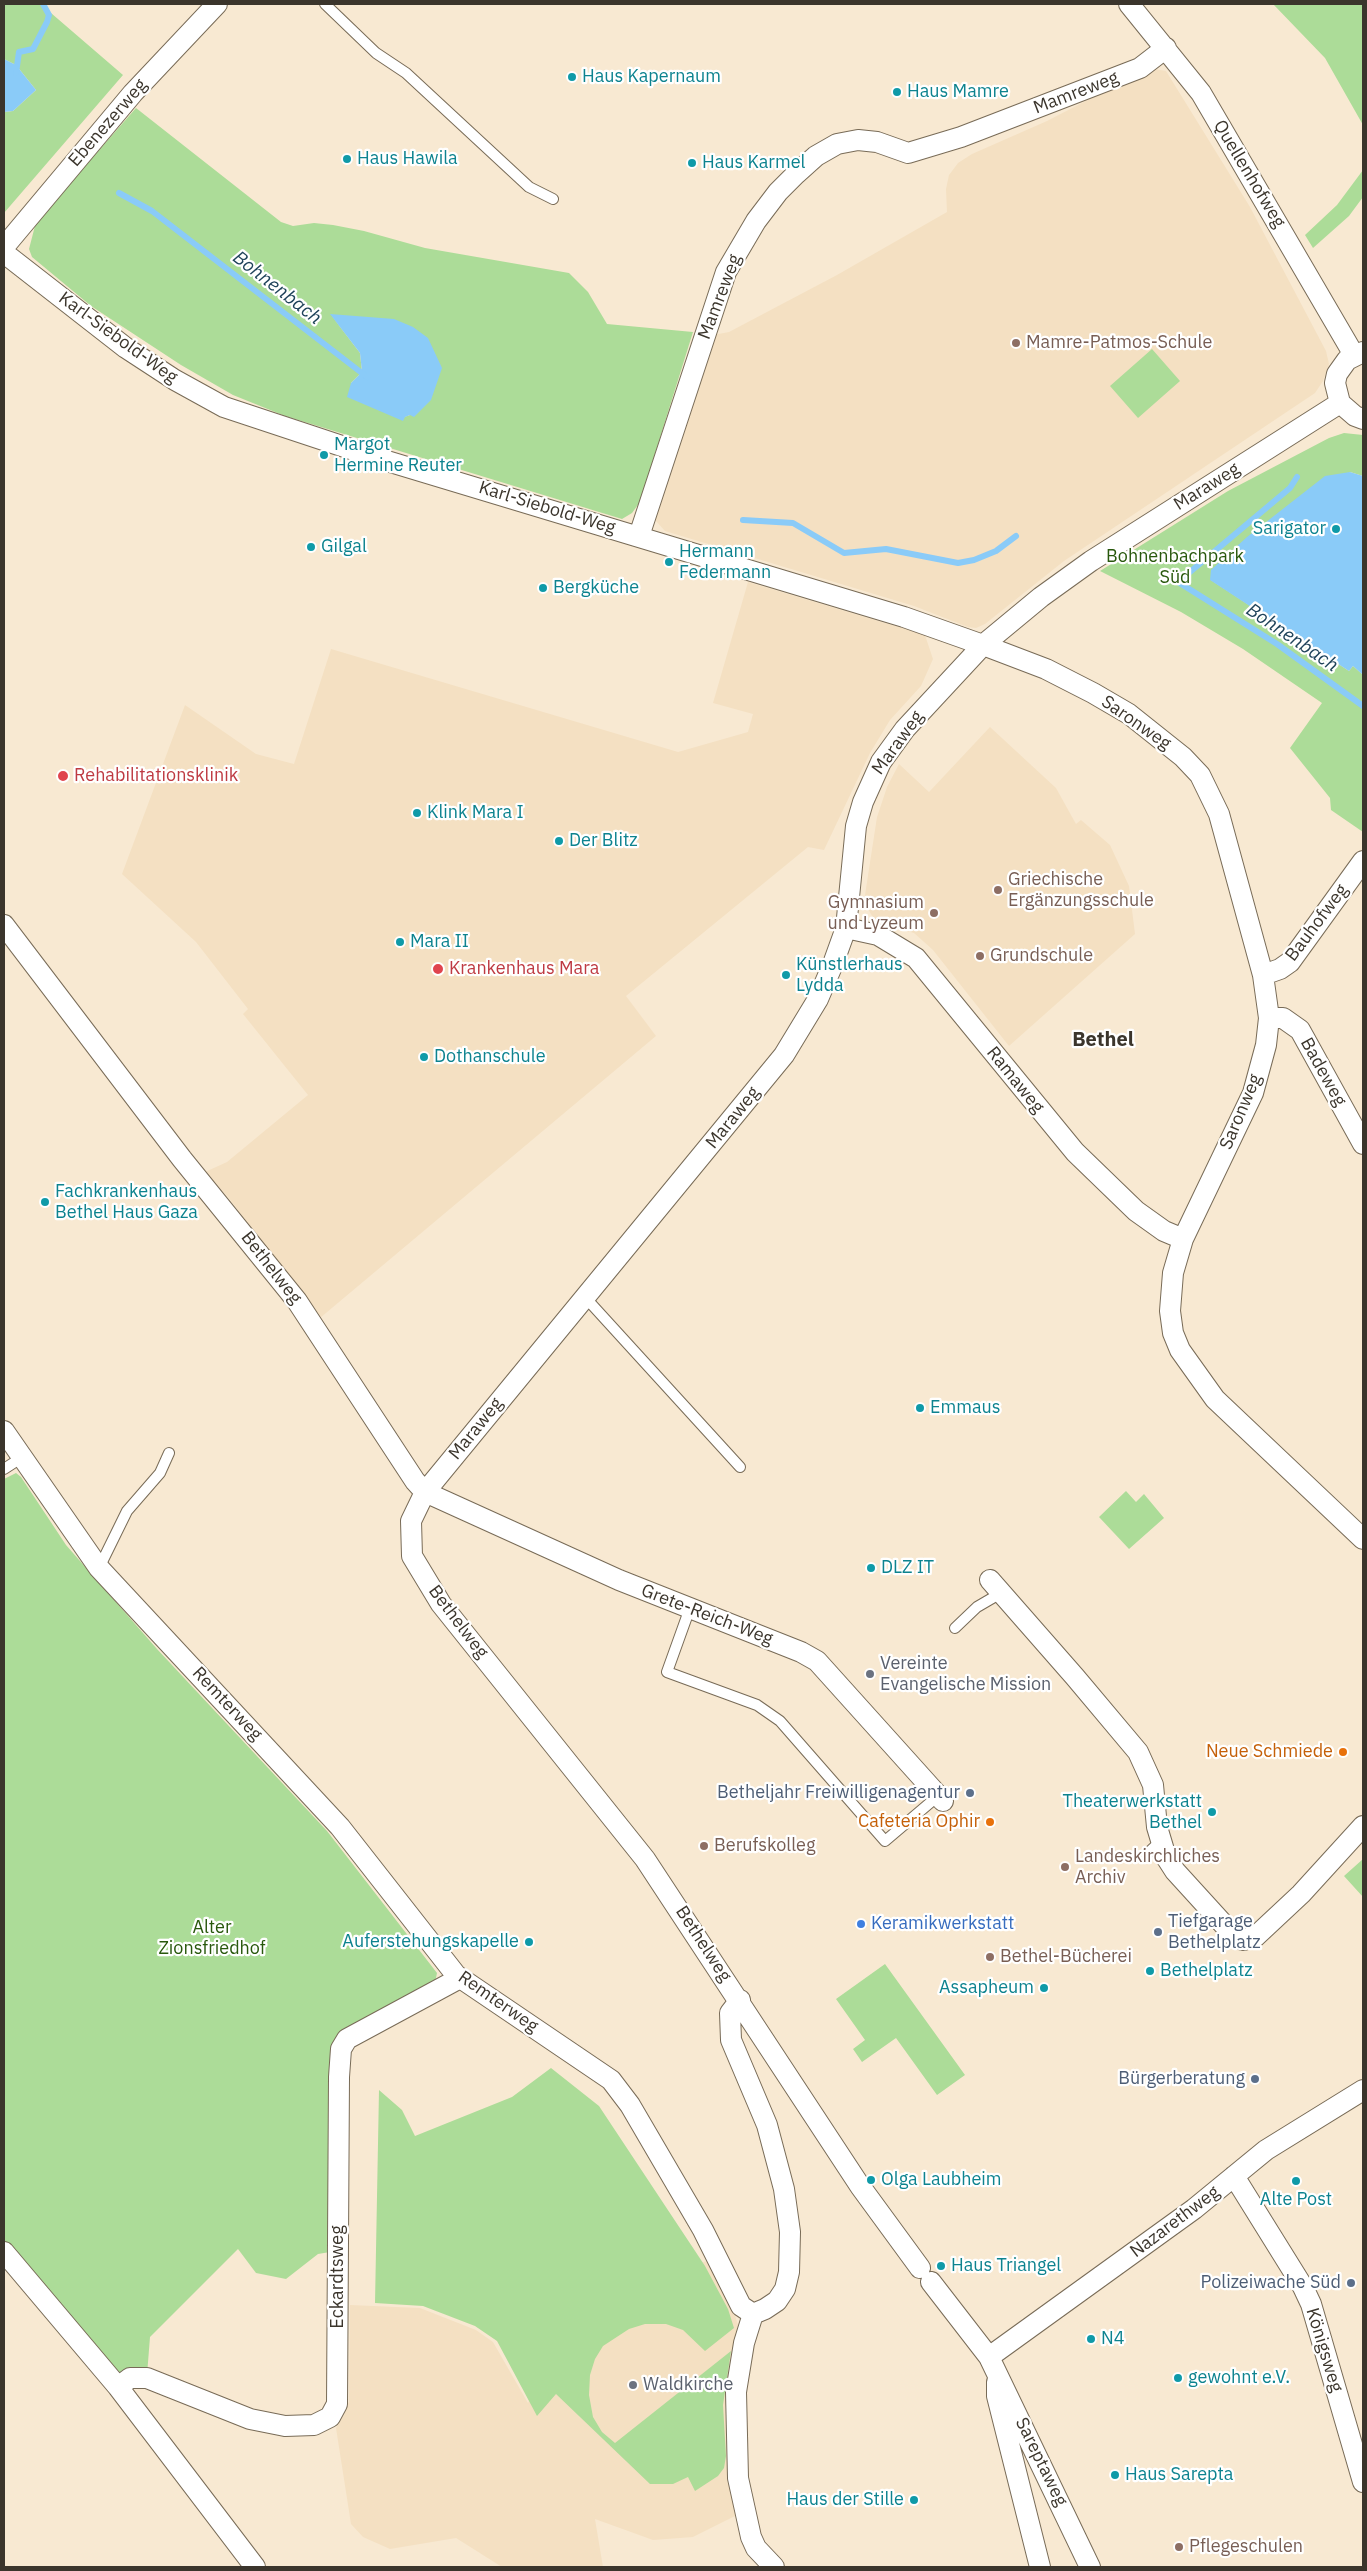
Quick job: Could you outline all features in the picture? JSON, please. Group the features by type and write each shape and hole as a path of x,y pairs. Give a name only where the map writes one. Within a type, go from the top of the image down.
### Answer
{"street":[{"name":"Ebenezerweg","path":"4,247 133,93 217,4"},
{"name":"Quellenhofweg","path":"1129,4 1201,93 1358,354"},
{"name":"Mamreweg","path":"639,536 726,272 756,221 778,192 796,174 816,156 837,144 858,140 877,142 908,153 961,138 1140,68 1166,48"},
{"name":"Karl-Siebold-Weg","path":"4,253 126,348 175,380 224,407 387,461 904,617 983,646"},
{"path":"1358,354 1341,367 1337,374 1336,392 1340,403 1355,416 1363,419"},
{"name":"Maraweg","path":"425,1492 584,1296 784,1055 818,999 846,928 856,826 872,779 881,762 905,729 983,646 1041,597 1091,561 1340,403"},
{"name":"Saronweg","path":"983,646 1046,669 1129,714 1183,757 1200,776 1209,792 1223,828 1263,975 1269,1018 1266,1045 1253,1093 1183,1240 1173,1273 1170,1311 1173,1333 1180,1350 1215,1399 1363,1539"},
{"name":"Bauhofweg","path":"1263,975 1280,969 1290,962 1363,861"},
{"name":"Bethelweg","path":"4,925 182,1159 298,1301 415,1481 425,1492 411,1521 412,1556 441,1604 645,1859 740,2000 860,2186 925,2275 989,2357"},
{"name":"Ramaweg","path":"846,928 878,935 916,958 1075,1152 1136,1211 1164,1231 1183,1240"},
{"name":"Badeweg","path":"1269,1018 1283,1018 1300,1030 1363,1144"},
{"name":"Remterweg","path":"4,1431 100,1568 340,1827 460,1978 611,2080 630,2105 703,2230 741,2306 753,2314"},
{"name":"Grete-Reich-Weg","path":"425,1492 610,1576 801,1652 817,1661 941,1798"},
{"path":"996,1586 1138,1752 1153,1785 1154,1847 1166,1857 1175,1871 1233,1936 1246,1940 1255,1937 1296,1898 1363,1826"},
{"name":"Eckardtsweg","path":"118,2387 130,2378 147,2378 250,2419 285,2426 314,2425 330,2417 337,2404 339,2077 341,2049 347,2039 460,1978"},
{"path":"740,2000 730,2013 730,2040 773,2144 784,2190 790,2232 789,2272 786,2290 777,2301 765,2310 753,2314 744,2343 736,2392 738,2478 751,2537 756,2548 774,2567"},
{"name":"Nazarethweg","path":"989,2357 1194,2210 1266,2150 1363,2090"},
{"name":"Königsweg","path":"1234,2176 1303,2287 1311,2304 1363,2482"},
{"path":"4,2252 118,2387 255,2567"},
{"name":"Sareptaweg","path":"989,2357 1090,2567"},
{"path":"999,2376 996,2385 996,2396 1040,2567"}],"lane":[{"path":"325,4 376,53 406,73 530,187 553,199"},
{"path":"584,1296 740,1467"},
{"path":"100,1568 127,1511 160,1473 169,1453"},
{"path":"4,1470 22,1458"},
{"path":"955,1628 996,1586"},
{"path":"690,1608 667,1672 757,1705 780,1721 885,1841 941,1798"}],"shaded area":[{"name":"Mamre-Patmos-Schule","path":"1154,69 1166,71 1250,207 1326,351 1329,364 1323,381 1315,393 1064,561 985,624 976,628 968,627 914,606 665,531 655,520 657,505 713,335 729,332 837,275 947,212 946,189 949,175 958,163 972,154 1047,121 1140,73"},
{"name":"Krankenhaus Mara","path":"748,582 925,635 933,659 921,686 890,720 870,753 824,850 808,847 626,996 656,1036 320,1318 228,1197 205,1172 227,1162 308,1095 243,1014 248,1009 196,942 122,874 185,705 256,754 294,764 331,649 678,752 748,732 753,714 713,703"},
{"name":"Griechische Ergänzungsschule","path":"990,727 1056,788 1076,824 1081,820 1110,845 1129,886 1135,934 1009,1046 933,950 914,933 880,923 872,916 867,907 865,895 877,817 887,787 899,764 929,792"},
{"path":"707,2261 732,2306 738,2325 725,2408 735,2516 693,2537 653,2540 595,2519 603,2567 502,2567 456,2538 390,2549 363,2537 351,2524 336,2428 344,2415 349,2401 350,2305 420,2308 476,2330 493,2342 528,2403 564,2329 612,2291"}],"green space":[{"path":"4,4 43,4 44,7 123,75 4,213 4,112 13,111 36,90 16,65 4,59"},
{"path":"1273,4 1363,4 1363,125 1325,58"},
{"path":"136,108 281,222 293,226 314,223 333,225 364,231 425,248 569,273 588,292 607,324 693,332 640,502 632,513 622,519 285,416 233,395 181,365 91,306 32,257 29,249 36,222","holes":["331,315 410,415 404,417 351,383 362,372 360,353"]},
{"path":"1363,170 1363,197 1349,216 1313,248 1305,235 1337,205"},
{"path":"1152,349 1180,381 1138,418 1110,386"},
{"name":"Bohnenbachpark Süd","path":"1344,433 1363,435 1363,476 1350,472 1211,580 1349,671 1353,666 1363,675 1363,832 1331,810 1330,798 1290,748 1322,703 1243,649 1181,612 1100,571 1228,491 1329,438"},
{"name":"Alter Zionsfriedhof","path":"16,1473 21,1477 66,1545 157,1649 327,1831 437,1973 435,1983 337,2035 334,2047 330,2252 318,2254 286,2279 256,2273 238,2249 150,2337 147,2375 119,2384 4,2245 4,1479"},
{"path":"1126,1491 1136,1502 1144,1494 1164,1518 1129,1549 1099,1517"},
{"path":"1363,1859 1363,1897 1344,1876"},
{"path":"885,1964 965,2075 937,2095 896,2038 862,2062 853,2049 865,2040 836,1999"},
{"path":"551,2068 599,2106 705,2266 728,2309 734,2328 705,2351 683,2330 666,2324 645,2324 629,2329 603,2346 595,2359 590,2375 589,2395 593,2417 602,2432 615,2443 731,2351 723,2405 726,2456 724,2468 718,2476 695,2491 688,2477 673,2484 650,2484 556,2394 537,2416 497,2341 475,2326 423,2306 375,2303 379,2090 402,2110 415,2136 512,2097"}],"water":[{"path":"4,59 16,65 36,90 13,111 4,112"},
{"path":"330,314 394,319 413,327 428,338 442,368 431,400 414,417 410,415 405,417 403,421 347,397 351,383 362,372 360,353"},
{"path":"1350,472 1363,476 1363,675 1353,666 1349,671 1210,580 1211,570 1247,537 1325,476"}],"waterway":[{"name":"Bohnenbach","path":"16,73 19,52 33,49 47,22 49,15 43,4"},
{"name":"Bohnenbach","path":"119,193 152,211 367,377"},
{"name":"Bohnenbach","path":"1297,477 1290,488 1178,582 1277,644 1363,706"},
{"name":"Bohnenbach","path":"743,520 793,523 844,553 886,549 958,563 974,560 996,551 1016,536"}],"place":[{"name":"Haus Kapernaum","path":"572,77"},
{"name":"Haus Mamre","path":"897,92"},
{"name":"Haus Hawila","path":"347,159"},
{"name":"Haus Karmel","path":"692,163"},
{"name":"Mamre-Patmos-Schule","path":"1016,343"},
{"name":"Margot Hermine Reuter","path":"324,455"},
{"name":"Sarigator","path":"1336,529"},
{"name":"Gilgal","path":"311,547"},
{"name":"Hermann Federmann","path":"669,562"},
{"name":"Bergküche","path":"543,588"},
{"name":"Rehabilitationsklinik","path":"63,776"},
{"name":"Klink Mara I","path":"417,813"},
{"name":"Der Blitz","path":"559,841"},
{"name":"Griechische Ergänzungsschule","path":"998,890"},
{"name":"Gymnasium und Lyzeum","path":"934,913"},
{"name":"Mara II","path":"400,942"},
{"name":"Grundschule","path":"980,956"},
{"name":"Krankenhaus Mara","path":"438,969"},
{"name":"Künstlerhaus Lydda","path":"786,975"},
{"name":"Dothanschule","path":"424,1057"},
{"name":"Fachkrankenhaus Bethel Haus Gaza","path":"45,1202"},
{"name":"Emmaus","path":"920,1408"},
{"name":"DLZ IT","path":"871,1568"},
{"name":"Vereinte Evangelische Mission","path":"870,1674"},
{"name":"Neue Schmiede","path":"1343,1752"},
{"name":"Betheljahr Freiwilligenagentur","path":"970,1793"},
{"name":"Theaterwerkstatt Bethel","path":"1212,1812"},
{"name":"Cafeteria Ophir","path":"990,1822"},
{"name":"Berufskolleg","path":"704,1846"},
{"name":"Landeskirchliches Archiv","path":"1065,1867"},
{"name":"Keramikwerkstatt","path":"861,1924"},
{"name":"Tiefgarage Bethelplatz","path":"1158,1932"},
{"name":"Auferstehungskapelle","path":"529,1942"},
{"name":"Bethel-Bücherei","path":"990,1957"},
{"name":"Bethelplatz","path":"1150,1971"},
{"name":"Assapheum","path":"1044,1988"},
{"name":"Bürgerberatung","path":"1255,2079"},
{"name":"Olga Laubheim","path":"871,2180"},
{"name":"Alte Post","path":"1296,2181"},
{"name":"Haus Triangel","path":"941,2266"},
{"name":"Polizeiwache Süd","path":"1351,2283"},
{"name":"N4","path":"1091,2339"},
{"name":"gewohnt e.V.","path":"1178,2378"},
{"name":"Waldkirche","path":"633,2385"},
{"name":"Haus Sarepta","path":"1115,2475"},
{"name":"Haus der Stille","path":"914,2500"},
{"name":"Pflegeschulen","path":"1179,2547"}],"district":[{"name":"Bethel","path":"1103,1040"}]}
